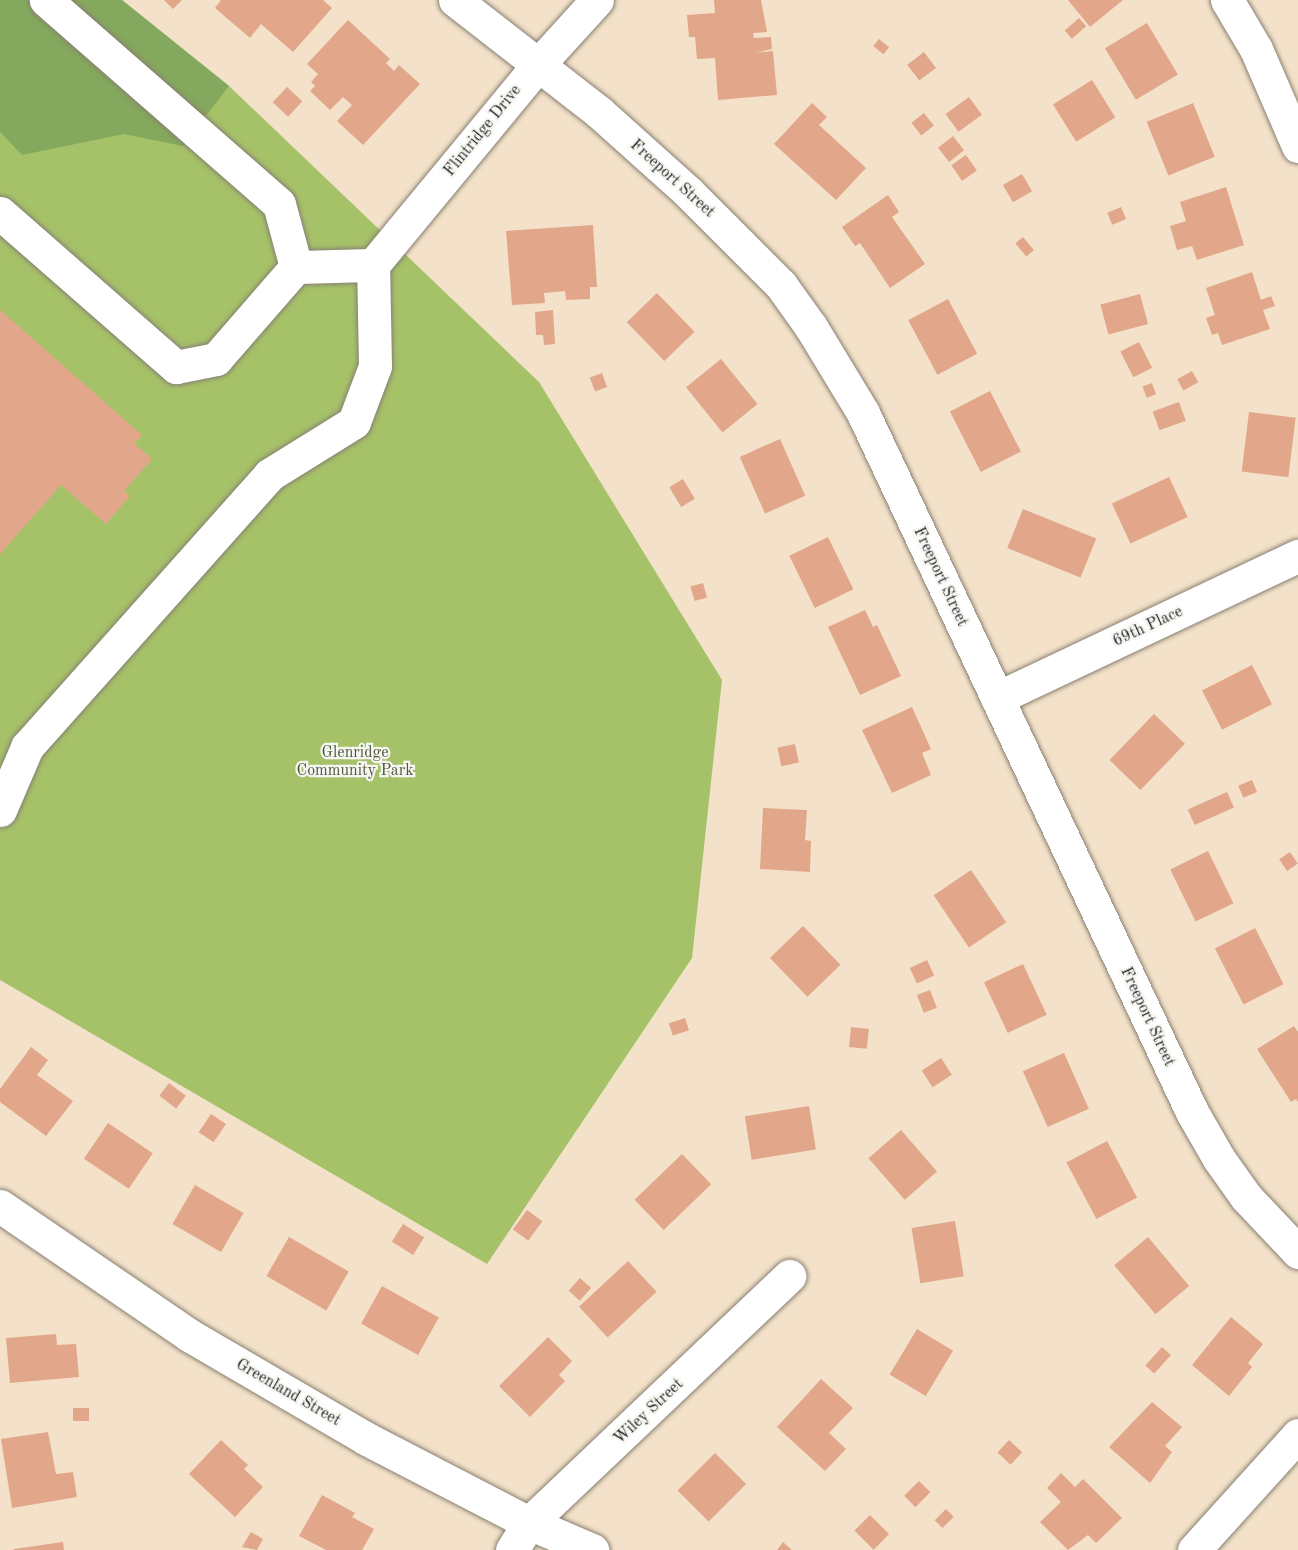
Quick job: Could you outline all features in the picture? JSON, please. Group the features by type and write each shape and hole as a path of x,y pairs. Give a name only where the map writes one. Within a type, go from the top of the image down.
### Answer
{"street":[{"path":"46,0 279,204 296,267"},
{"name":"Freeport Street","path":"455,0 600,113 679,184 781,285 839,370 863,413 1192,1112 1219,1159 1246,1197 1298,1252"},
{"name":"Flintridge Drive","path":"373,265 537,66 597,0"},
{"path":"1227,0 1256,49 1298,146"},
{"path":"0,213 176,367 216,359 296,267 373,265 375,366 354,422 269,475 27,747 0,810"},
{"name":"69th Place","path":"997,698 1298,556"},
{"name":"Greenland Street","path":"0,1206 189,1335 365,1438 530,1523 592,1550"},
{"name":"Wiley Street","path":"512,1550 530,1523 789,1276"},
{"path":"1194,1550 1298,1435"}],"green space":[{"name":"Glenridge Community Park","path":"0,0 122,0 229,86 539,382 722,680 692,958 487,1264 0,980"},
{"path":"0,0 122,0 229,86 183,146 124,134 22,155 0,132"}],"building":[{"path":"164,0 182,0 173,9"},
{"path":"221,0 323,0 332,8 293,52 261,24 250,38 215,8"},
{"path":"714,0 761,0 767,32 753,33 754,38 771,37 772,49 755,53 773,51 777,95 718,100 715,58 697,59 695,37 689,37 687,15 715,13"},
{"path":"1068,0 1123,0 1090,27"},
{"path":"1079,18 1086,26 1072,39 1065,30"},
{"path":"348,20 390,59 386,63 394,71 399,65 420,84 363,145 337,121 352,105 343,97 330,110 310,91 315,86 311,82 318,74 307,64"},
{"path":"1147,23 1178,74 1136,100 1105,48"},
{"path":"879,39 889,47 883,54 873,46"},
{"path":"924,52 936,68 919,81 907,65"},
{"path":"1092,80 1115,117 1076,142 1053,104"},
{"path":"287,87 302,101 288,117 273,102"},
{"path":"969,97 982,115 958,132 946,114"},
{"path":"812,103 827,117 819,125 866,168 836,200 774,144"},
{"path":"1193,103 1215,157 1168,176 1147,122"},
{"path":"924,113 934,126 921,135 911,123"},
{"path":"953,136 964,150 949,162 938,148"},
{"path":"966,155 977,171 962,181 951,165"},
{"path":"1022,174 1032,191 1013,202 1003,185"},
{"path":"1226,187 1244,245 1197,260 1192,246 1177,250 1170,226 1186,221 1180,202"},
{"path":"888,195 899,212 892,217 925,264 890,288 860,243 855,246 842,227"},
{"path":"1121,207 1126,219 1112,225 1107,213"},
{"path":"593,225 597,287 590,287 590,299 566,300 565,291 544,293 545,303 512,305 506,231"},
{"path":"1023,237 1034,250 1026,256 1015,243"},
{"path":"1252,272 1261,300 1271,296 1275,306 1263,310 1270,329 1222,345 1218,333 1212,335 1206,318 1215,315 1206,288"},
{"path":"657,293 695,332 664,361 627,322"},
{"path":"1140,294 1148,324 1108,335 1100,305"},
{"path":"948,299 977,354 937,375 908,320"},
{"path":"0,310 142,435 134,443 152,459 124,491 130,496 106,524 61,485 0,554"},
{"path":"553,310 555,344 544,345 543,335 536,335 535,312"},
{"path":"1139,342 1152,368 1133,377 1120,352"},
{"path":"721,359 758,404 723,432 686,387"},
{"path":"1192,371 1198,382 1183,391 1177,379"},
{"path":"602,373 607,387 595,392 590,377"},
{"path":"1152,383 1156,394 1147,398 1143,386"},
{"path":"990,391 1021,452 981,472 950,411"},
{"path":"1179,402 1186,421 1160,430 1153,412"},
{"path":"1249,412 1296,418 1288,477 1242,472"},
{"path":"780,439 805,496 765,514 740,457"},
{"path":"1169,477 1188,517 1130,544 1112,504"},
{"path":"683,479 695,499 681,507 669,487"},
{"path":"1023,509 1096,539 1081,578 1007,548"},
{"path":"828,537 853,589 815,608 789,556"},
{"path":"703,583 707,597 695,601 691,587"},
{"path":"865,610 873,627 877,625 901,676 860,695 828,627"},
{"path":"1252,665 1272,704 1222,730 1202,690"},
{"path":"912,707 931,749 922,753 931,775 892,793 862,730"},
{"path":"1154,714 1185,744 1140,790 1110,760"},
{"path":"795,744 799,763 781,766 777,748"},
{"path":"1252,780 1257,792 1243,798 1238,786"},
{"path":"1227,792 1234,808 1195,825 1188,809"},
{"path":"763,808 807,810 805,840 811,841 810,872 760,869"},
{"path":"1208,851 1233,903 1196,922 1170,869"},
{"path":"1290,852 1298,864 1287,871 1279,859"},
{"path":"971,870 1006,922 969,947 934,895"},
{"path":"803,926 841,965 807,997 770,958"},
{"path":"1255,928 1284,984 1244,1005 1215,948"},
{"path":"927,960 934,975 917,983 910,968"},
{"path":"1023,964 1047,1015 1008,1033 984,982"},
{"path":"930,990 937,1008 924,1013 917,995"},
{"path":"685,1018 689,1030 673,1036 669,1023"},
{"path":"1294,1026 1298,1032 1298,1102 1296,1099 1291,1102 1257,1049"},
{"path":"851,1027 869,1029 867,1049 849,1047"},
{"path":"31,1047 48,1060 37,1075 73,1101 46,1136 0,1102 0,1089"},
{"path":"1064,1053 1089,1109 1048,1127 1023,1071"},
{"path":"941,1058 952,1075 933,1087 922,1071"},
{"path":"169,1083 186,1096 176,1108 159,1096"},
{"path":"809,1106 816,1149 752,1160 745,1116"},
{"path":"211,1114 226,1124 214,1142 199,1132"},
{"path":"108,1123 153,1153 129,1189 84,1159"},
{"path":"901,1130 937,1172 905,1200 869,1158"},
{"path":"1107,1141 1137,1198 1096,1219 1066,1163"},
{"path":"682,1154 711,1184 664,1230 635,1200"},
{"path":"195,1185 243,1213 221,1252 173,1224"},
{"path":"527,1210 542,1221 528,1241 513,1229"},
{"path":"955,1221 964,1276 920,1283 912,1228"},
{"path":"403,1224 424,1237 413,1255 392,1242"},
{"path":"289,1237 349,1272 326,1310 266,1276"},
{"path":"1148,1237 1189,1286 1155,1314 1114,1265"},
{"path":"628,1261 657,1292 608,1337 579,1307"},
{"path":"580,1278 591,1288 580,1301 569,1291"},
{"path":"382,1286 439,1318 418,1355 361,1324"},
{"path":"1231,1317 1263,1344 1248,1363 1252,1367 1229,1396 1192,1365"},
{"path":"917,1329 953,1351 926,1396 890,1374"},
{"path":"56,1334 57,1345 76,1344 79,1377 10,1383 6,1338"},
{"path":"548,1337 572,1361 559,1375 565,1381 530,1417 499,1386"},
{"path":"1162,1347 1171,1355 1154,1374 1145,1366"},
{"path":"821,1379 853,1408 829,1433 846,1449 825,1471 777,1427"},
{"path":"1152,1402 1182,1427 1165,1446 1172,1452 1150,1483 1109,1447"},
{"path":"73,1408 89,1408 89,1421 73,1421"},
{"path":"48,1432 56,1474 73,1472 77,1497 12,1508 1,1439"},
{"path":"221,1440 248,1465 244,1469 263,1487 235,1517 189,1474"},
{"path":"1009,1440 1022,1452 1011,1465 997,1452"},
{"path":"715,1453 746,1484 709,1522 678,1490"},
{"path":"1061,1473 1075,1487 1083,1479 1122,1518 1096,1543 1088,1535 1068,1550 1040,1522 1061,1502 1047,1488"},
{"path":"919,1481 930,1492 915,1507 904,1496"},
{"path":"322,1495 355,1513 352,1517 374,1529 362,1550 326,1550 299,1536"},
{"path":"946,1509 954,1517 942,1528 935,1520"},
{"path":"870,1515 889,1534 874,1550 854,1531"},
{"path":"251,1532 263,1539 257,1550 242,1547"},
{"path":"63,1542 64,1550 14,1550 14,1549"},
{"path":"783,1542 792,1550 777,1550"}]}
